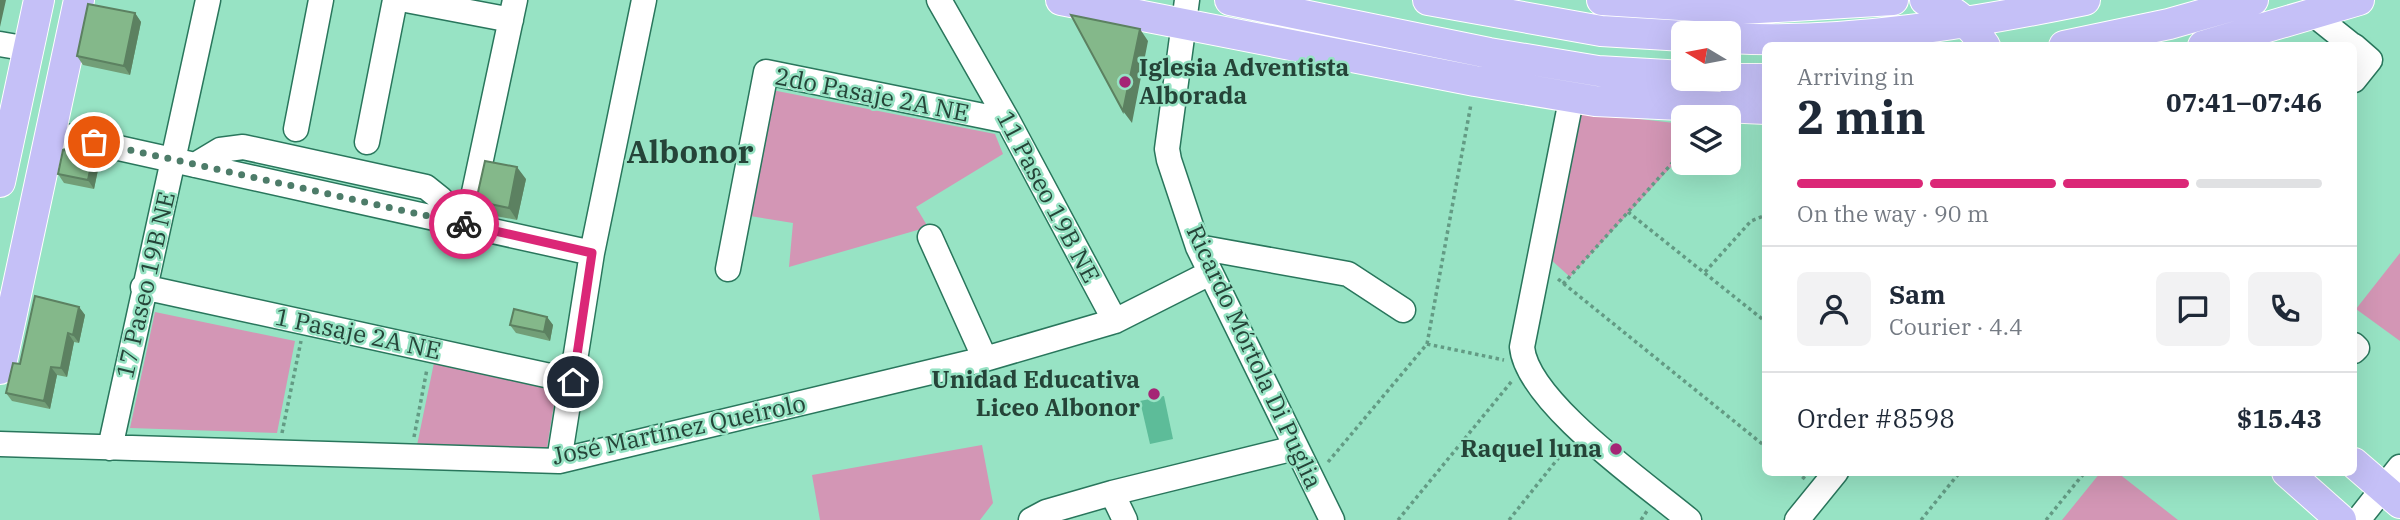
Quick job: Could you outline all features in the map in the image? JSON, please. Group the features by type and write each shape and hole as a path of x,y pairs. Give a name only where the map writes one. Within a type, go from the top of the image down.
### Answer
{"main road":[{"path":"0,182 14,46 39,0"},
{"path":"0,369 79,0"},
{"path":"1061,0 1184,12 1572,97 1762,109"},
{"path":"1230,0 1489,53 1577,68 1671,75"},
{"path":"1428,0 1601,31 1671,35"},
{"path":"1602,0 1699,20 1893,0"},
{"path":"1741,38 1821,36 1923,18 1965,21 2085,0"},
{"path":"2083,42 2169,24 2253,0"},
{"path":"2217,42 2359,0"},
{"path":"1965,21 1982,42"},
{"path":"1741,79 1762,79"},
{"path":"2357,465 2394,486"},
{"path":"2292,476 2341,520"}],"street":[{"name":"17 Paseo 19B NE","path":"110,448 143,287 185,162 208,0"},
{"path":"296,129 321,0"},
{"path":"367,142 395,0"},
{"path":"406,0 513,10 459,223"},
{"path":"559,461 592,253 644,0"},
{"name":"11 Paseo 19B NE","path":"939,0 1009,121 1115,321"},
{"name":"Ricardo Mórtola Di Puglia","path":"1184,12 1168,153 1198,247 1332,520"},
{"path":"2313,14 2348,42"},
{"path":"2357,49 2370,60 2357,76"},
{"path":"1577,68 1541,263 1522,347 1525,364 1536,383 1580,430 1689,520"},
{"name":"2do Pasaje 2A NE","path":"728,269 766,72 1009,121"},
{"path":"51,132 592,253"},
{"path":"930,237 985,359"},
{"path":"1198,247 1342,273 1403,310"},
{"name":"José Martínez Queirolo","path":"0,444 559,461 985,359 1115,321 1210,273"},
{"name":"1 Pasaje 2A NE","path":"143,287 573,382"},
{"path":"1031,520 1046,512 1112,493 1295,448"},
{"path":"1797,520 1833,476"},
{"path":"2358,520 2394,486"},
{"path":"1112,493 1125,520"}],"path":[{"path":"1563,284 1671,164"},
{"path":"1628,212 1762,319"},
{"path":"1705,272 1751,221 1762,217"},
{"path":"1541,263 1563,284 1762,444"},
{"path":"278,452 305,323"},
{"path":"1398,520 1525,364 1427,344"},
{"path":"410,456 430,350"},
{"path":"1509,520 1580,430"},
{"path":"1921,520 1957,476"},
{"path":"2046,520 2082,476"}],"shaded area":[{"path":"772,90 995,134 1003,154 916,207 928,227 789,267 793,223 750,216"},
{"path":"1579,112 1671,123 1671,167 1570,277 1548,257"},
{"path":"2400,253 2400,341 2357,308"},
{"path":"155,312 295,341 277,433 130,428"},
{"path":"435,358 557,386 546,454 416,450"},
{"path":"1164,396 1173,439 1150,444 1140,401"},
{"path":"982,445 993,503 980,520 820,520 812,475"},
{"path":"2098,476 2122,476 2178,520 2062,520"}],"building":[{"path":"88,4 135,13 124,66 77,56"},
{"name":"Iglesia Adventista Alborada","path":"1071,15 1140,29 1123,111"},
{"path":"63,150 93,156 88,180 58,174"},
{"path":"485,161 517,167 509,208 476,201"},
{"path":"35,296 79,307 73,335 68,333 61,368 51,367 44,401 6,393 13,363 20,364"},
{"path":"514,309 547,317 544,332 510,325"}],"way so far":[{"path":"94,142 464,224"}],"place":[{"name":"Iglesia Adventista Alborada","path":"1125,82"},
{"name":"Unidad Educativa Liceo Albonor","path":"1154,394"},
{"name":"Raquel luna","path":"1616,449"}],"district":[{"name":"Albonor","path":"690,152"}],"route":[{"path":"464,224 592,253 573,382"}]}
